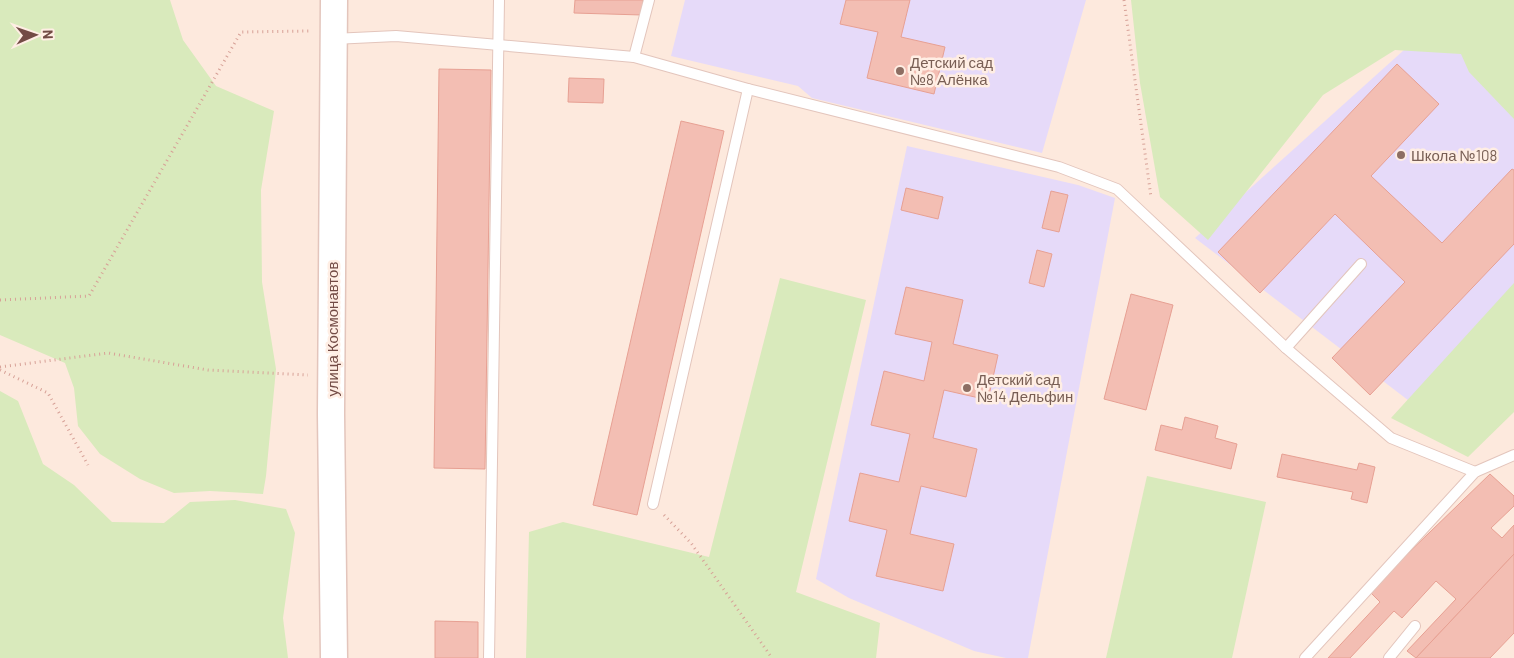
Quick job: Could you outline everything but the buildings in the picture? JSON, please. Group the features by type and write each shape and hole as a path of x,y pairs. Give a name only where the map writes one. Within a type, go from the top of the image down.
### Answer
{"street":[{"name":"улица Космонавтов","path":"334,0 331,375 334,658"}],"lane":[{"path":"489,658 500,0"},
{"path":"634,57 649,0"},
{"path":"334,40 396,36 634,57 748,89 1059,167 1117,189 1286,348 1391,438 1475,472"},
{"path":"653,504 748,89"},
{"path":"1286,348 1361,264"},
{"path":"1305,658 1475,472 1514,455"},
{"path":"1389,658 1415,626"}],"path":[{"path":"1124,0 1155,225"},
{"path":"0,300 89,296 241,32 308,31 334,40"},
{"path":"0,368 108,353 208,370 331,375"},
{"path":"0,368 48,393 88,465"},
{"path":"653,504 691,543 772,658"}],"shaded area":[{"name":"Детский сад №8 Алёнка","path":"685,0 1086,0 1042,153 812,98 798,86 671,56"},
{"name":"Школа №108","path":"1454,5 1514,72 1514,388 1463,442 1195,238"},
{"name":"Детский сад №14 Дельфин","path":"907,146 1078,185 1115,198 1028,658 1006,658 974,651 849,598 816,579"}],"green space":[{"path":"0,0 170,0 183,40 216,86 274,111 261,190 262,282 276,369 263,494 210,491 174,493 140,479 100,454 78,426 74,388 65,363 0,335"},
{"path":"1131,0 1514,0 1514,119 1469,72 1461,54 1395,50 1323,95 1208,240 1160,197 1140,83"},
{"path":"780,278 866,300 796,592 880,623 876,658 526,658 529,532 563,522 709,557"},
{"path":"1514,283 1514,412 1468,457 1391,418"},
{"path":"0,391 18,401 43,464 74,485 112,522 164,523 190,502 235,500 286,509 295,533 283,618 288,658 0,658"},
{"path":"1147,476 1266,502 1232,658 1106,658"}],"place":[{"name":"Детский сад №8 Алёнка","path":"900,71"},
{"name":"Школа №108","path":"1401,155"},
{"name":"Детский сад №14 Дельфин","path":"967,388"}]}
